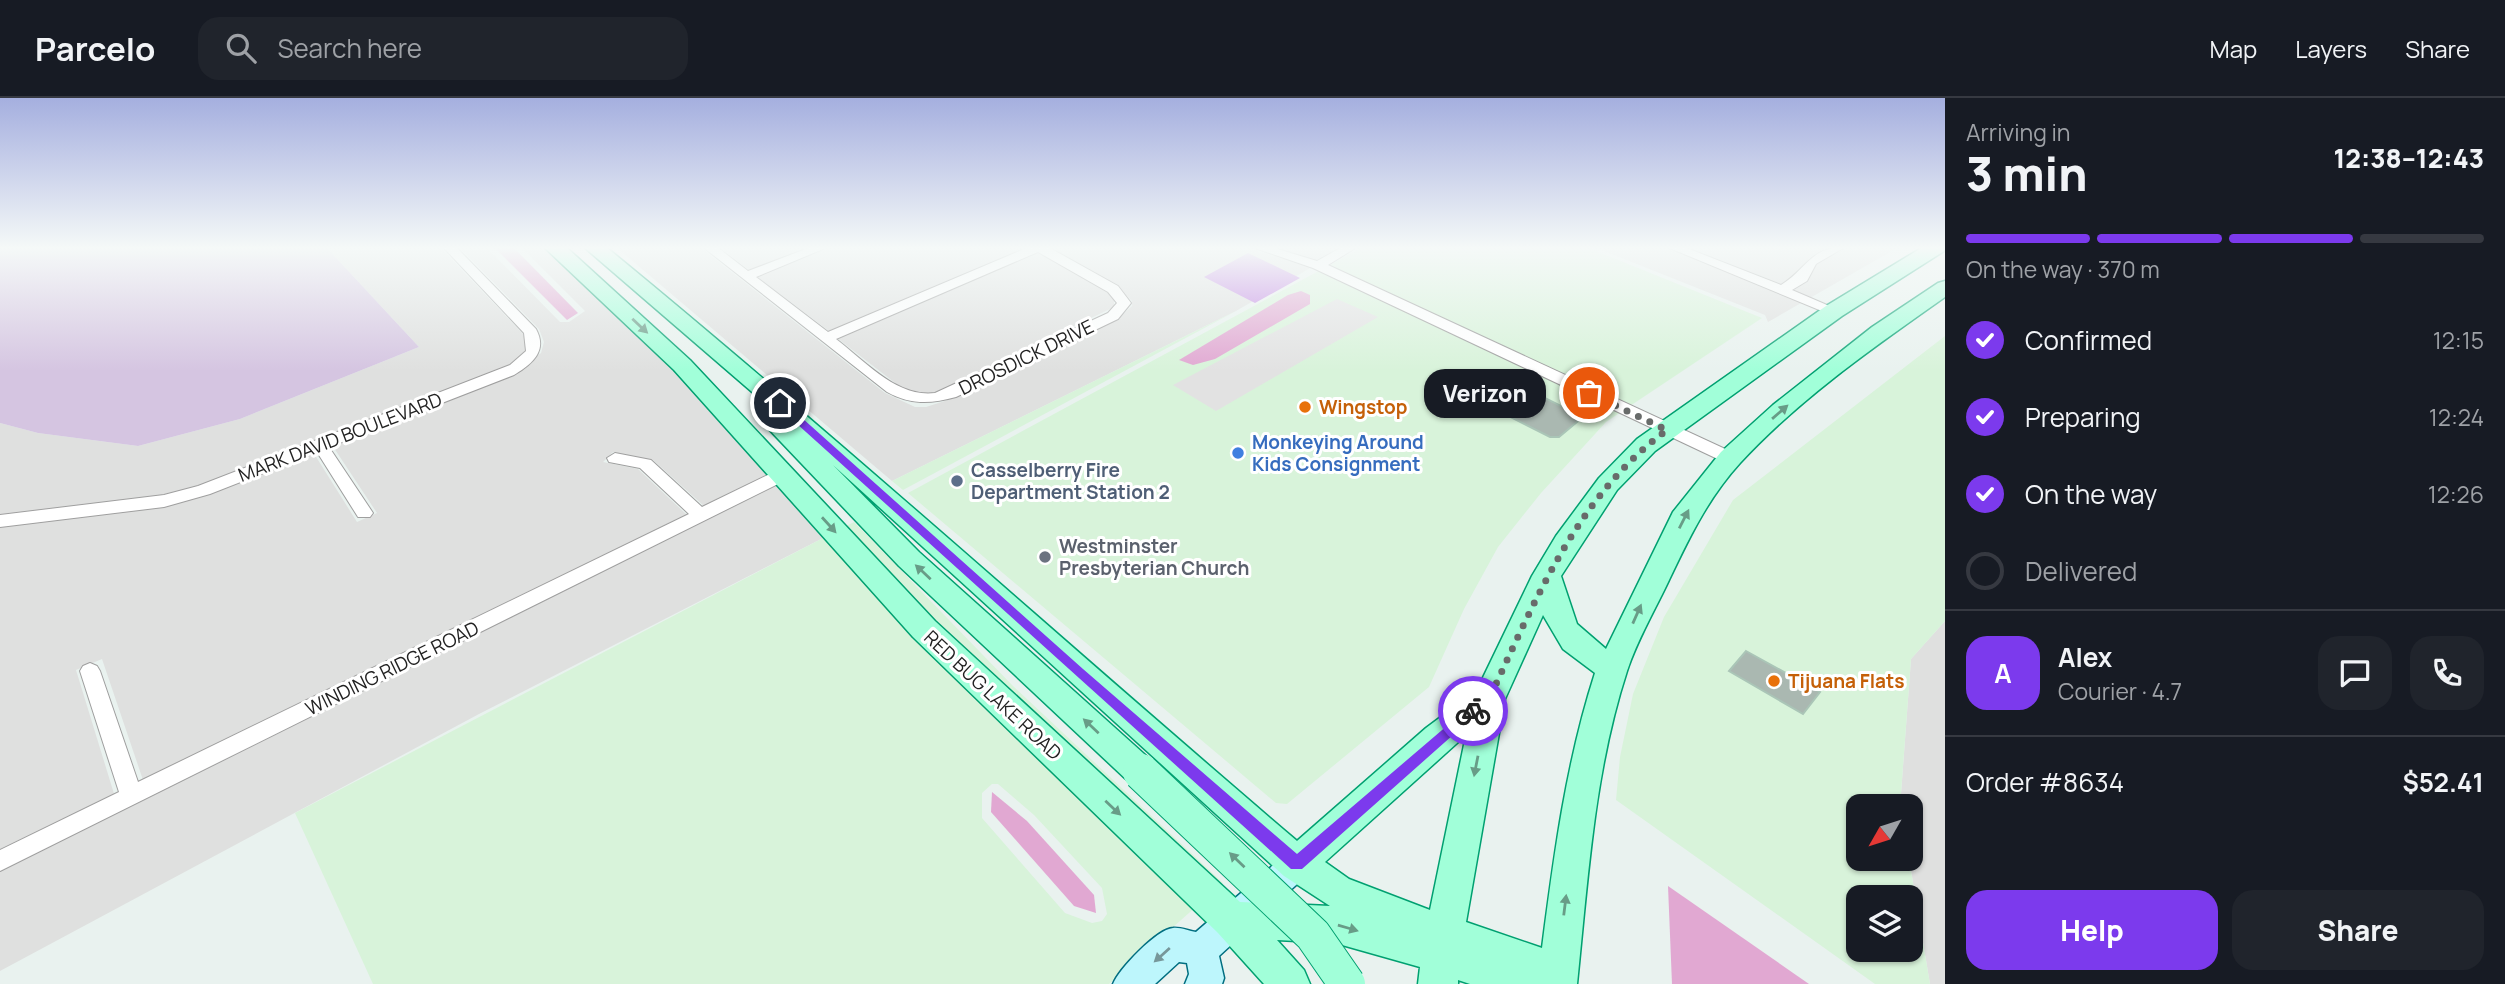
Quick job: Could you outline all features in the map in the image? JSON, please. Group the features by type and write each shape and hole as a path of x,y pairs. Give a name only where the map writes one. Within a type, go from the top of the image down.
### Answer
{"main road":[{"name":"RED BUG LAKE ROAD","path":"599,288 682,365 924,629 1232,920 1290,984"},
{"path":"640,288 909,559 1141,772 1313,935 1347,984"},
{"path":"642,288 762,387 1079,673 1297,864 1441,957"},
{"path":"1441,957 1489,699 1546,576 1608,484 1646,445 1871,288"},
{"path":"1232,920 1335,925 1441,957 1546,980 1595,724 1612,668 1687,512 1730,458 1782,410 1942,288"},
{"path":"1546,576 1559,622 1575,645 1612,668"},
{"path":"1297,864 1438,738 1489,699"}],"street":[{"name":"MARK DAVID BOULEVARD","path":"0,521 164,501 204,490 509,372 533,354 536,344 531,332 489,288"},
{"path":"762,288 827,338 943,288"},
{"name":"DROSDICK DRIVE","path":"827,338 892,390 923,401 951,394 1113,316 1124,303 1112,288"},
{"path":"1367,288 1730,458"},
{"path":"1779,288 1835,311"},
{"path":"320,445 364,513"},
{"path":"615,458 645,464 700,515"},
{"name":"WINDING RIDGE ROAD","path":"0,861 784,474"},
{"path":"90,671 132,797"},
{"path":"1130,984 1174,944 1201,967 1232,920 1297,864"}],"shaded area":[{"path":"0,288 364,288 419,347 240,419 138,446 38,433 0,423"},
{"path":"364,288 479,288 523,334 528,346 525,354 504,369 203,485 166,495 0,515 0,423 38,433 138,446 240,419 419,347"},
{"path":"499,288 527,288 560,322 569,322 585,311 562,288 589,288 675,368 772,474 704,506 653,460 613,452 603,462 638,469 687,515 144,783 102,659 76,670 115,797 0,852 0,527 123,512 313,452 357,522 377,513 332,445 512,375 541,353 544,342 539,329"},
{"path":"535,288 554,288 578,313 567,320"},
{"path":"665,288 752,288 885,393 915,407 926,407 954,398 1119,318 1132,306 1132,301 1119,288 1275,288 1236,311 892,481"},
{"path":"772,288 931,288 829,331"},
{"path":"952,288 1102,288 1114,298 1114,307 934,394 911,393 837,338"},
{"path":"1226,288 1281,288 1255,303"},
{"path":"1287,288 1688,288 1762,318 1606,422 1541,493 1498,547 1464,609 1429,687 1287,804 1276,803 908,493"},
{"path":"1698,288 1827,288 1768,322 1765,315"},
{"path":"1301,291 1310,295 1310,304 1215,359 1193,365 1179,360 1288,295"},
{"path":"1337,299 1378,317 1216,411 1173,385"},
{"path":"1236,311 903,490 892,481"},
{"path":"1945,336 1945,621 1911,659 1901,794 1846,794 1846,872 1911,872 1913,885 1846,885 1846,962 1923,962 1923,942 1930,984 1875,984 1616,800 1620,757 1633,694 1664,617 1733,500"},
{"path":"780,482 827,536 479,714 0,971 0,870"},
{"path":"854,522 1013,686 1223,883 1216,889 933,624 844,527"},
{"path":"827,536 1198,905 1109,984 373,984 295,813","holes":["992,784 998,784 1034,815 1102,888 1107,914 1102,921 1092,923 1065,913 982,818 982,793"]},
{"path":"1945,621 1945,984 1930,984 1923,942 1923,885 1913,885 1911,872 1923,872 1923,794 1901,794 1911,659"},
{"path":"992,792 1027,821 1094,895 1096,913 1074,906 991,812"},
{"path":"1668,886 1809,984 1672,984"}],"building":[{"path":"1521,386 1583,417 1559,437 1550,437 1489,406 1513,387"},
{"name":"Tijuana Flats","path":"1746,651 1820,692 1803,714 1729,671"}],"way so far":[{"path":"1473,711 1489,699 1546,576 1566,543 1608,484 1646,445 1667,430 1589,393"}],"place":[{"name":"Verizon","path":"1589,393"},
{"name":"Wingstop","path":"1305,407"},
{"name":"Monkeying Around Kids Consignment","path":"1238,453"},
{"name":"Casselberry Fire Department Station 2","path":"957,481"},
{"name":"Westminster Presbyterian Church","path":"1045,557"},
{"name":"Tijuana Flats","path":"1774,681"}],"route":[{"path":"780,403 1079,673 1297,864 1438,738 1473,711"}]}
